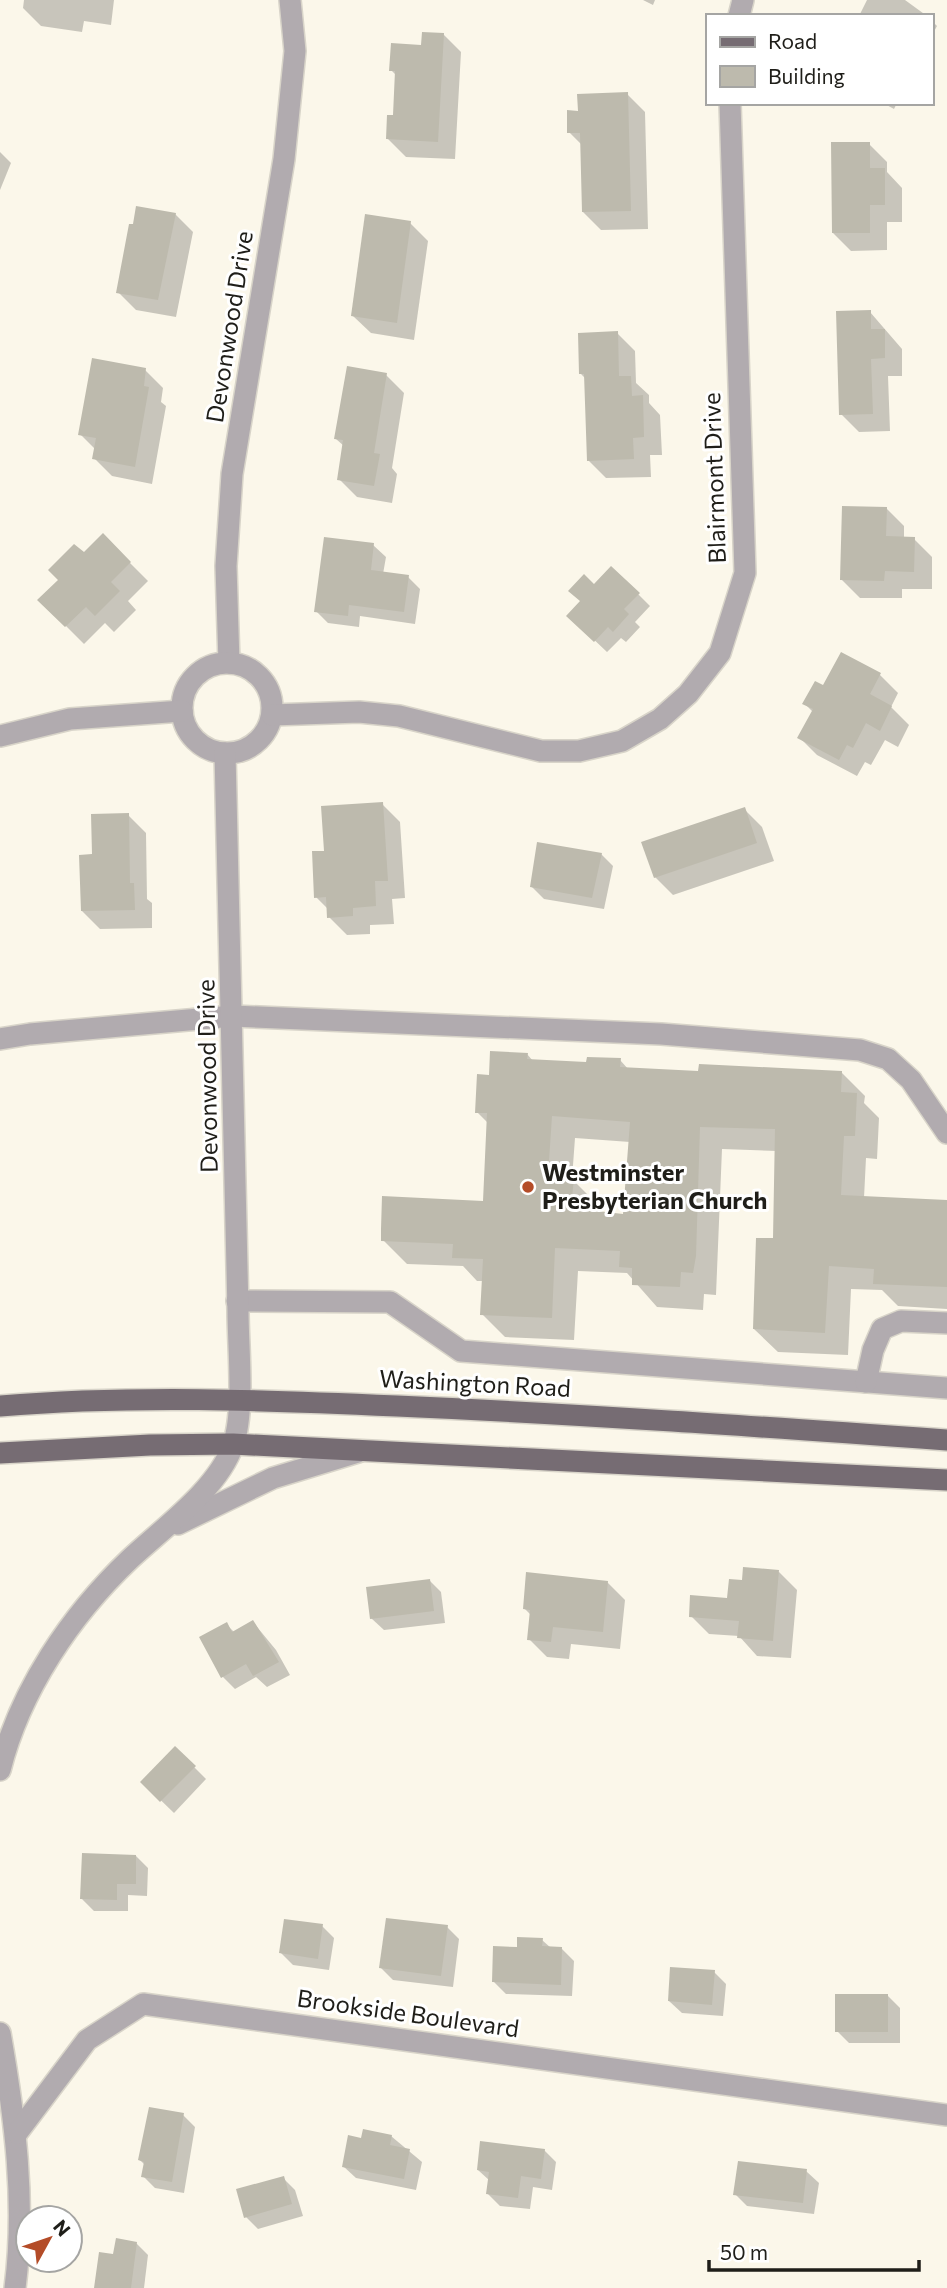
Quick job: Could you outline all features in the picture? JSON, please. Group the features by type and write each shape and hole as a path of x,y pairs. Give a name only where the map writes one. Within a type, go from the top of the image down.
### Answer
{"main road":[{"name":"Washington Road","path":"0,1406 79,1400 239,1399 504,1410 947,1440"},
{"path":"0,1453 150,1445 233,1444 947,1480"}],"street":[{"name":"Devonwood Drive","path":"229,663 226,566 230,498 284,159 295,51 290,0"},
{"name":"Blairmont Drive","path":"272,715 359,712 386,715 541,751 579,751 622,741 660,719 688,694 720,653 745,573 730,105"},
{"path":"229,663 257,674 271,700 272,715 260,738 238,751 225,753 212,750 191,735 182,711 183,696 190,682 207,668 229,663"},
{"path":"0,736 70,719 182,711"},
{"name":"Devonwood Drive","path":"225,753 233,1016 239,1399 233,1444"},
{"path":"0,1039 233,1016 662,1034 860,1050 888,1059 912,1080 947,1133"},
{"path":"237,1301 390,1302 461,1351 947,1388"},
{"path":"866,1382 873,1350 882,1329 901,1321 947,1323"},
{"path":"0,1770 15,1725 55,1650 102,1587 201,1492 233,1444"},
{"path":"157,1534 272,1478 363,1450"},
{"name":"Brookside Boulevard","path":"17,2133 87,2040 143,2004 947,2115"},
{"path":"0,2033 17,2133 20,2248 15,2288"}],"building":[{"path":"422,32 444,33 438,142 386,139 387,115 393,115 395,71 389,71 391,43 421,45"},
{"path":"628,92 631,211 582,212 580,133 567,133 567,110 578,111 577,94"},
{"path":"831,142 870,142 870,168 885,168 885,205 870,205 870,233 832,233"},
{"path":"136,206 176,213 158,300 116,293 129,224 133,224"},
{"path":"365,214 411,221 397,323 351,316"},
{"path":"871,310 871,329 885,329 885,358 871,359 873,414 839,415 836,311"},
{"path":"618,331 619,376 631,376 632,396 643,395 644,437 633,438 634,459 587,461 584,374 579,374 578,333"},
{"path":"92,358 146,368 144,386 149,387 135,467 92,459 96,438 78,435"},
{"path":"347,366 387,373 374,453 380,454 374,486 337,480 343,440 334,439"},
{"path":"842,506 887,507 886,536 915,537 914,572 885,571 884,581 840,580"},
{"path":"103,533 131,562 111,582 120,591 95,616 86,607 65,627 37,600 58,580 48,570 74,544 84,552"},
{"path":"324,537 374,543 371,570 409,575 404,612 349,605 348,616 314,612"},
{"path":"611,566 640,593 624,609 629,614 613,632 608,627 594,642 566,616 580,601 568,591 584,574 594,584"},
{"path":"841,652 881,673 870,694 892,706 880,731 866,723 853,748 847,745 839,760 797,738 813,709 802,704 815,681 823,685"},
{"path":"383,802 388,881 375,881 376,906 353,908 353,916 327,918 326,897 314,898 312,851 324,851 321,806"},
{"path":"745,807 757,843 654,878 641,842"},
{"path":"129,813 130,883 134,883 135,910 81,911 79,855 92,854 91,814"},
{"path":"537,842 602,853 592,898 530,887"},
{"name":"Westminster Presbyterian Church","path":"490,1051 528,1053 527,1059 586,1062 587,1057 621,1058 620,1067 698,1071 699,1064 842,1071 841,1092 857,1093 855,1136 844,1136 841,1195 947,1200 947,1287 873,1284 874,1269 829,1266 825,1333 753,1329 756,1238 773,1238 775,1129 700,1127 696,1256 693,1273 681,1272 680,1287 632,1285 632,1268 619,1267 620,1251 555,1248 552,1318 480,1315 483,1259 452,1258 453,1244 381,1241 382,1196 483,1201 487,1113 475,1113 477,1074 489,1075","holes":["552,1116 630,1122 623,1214 571,1208 574,1178 548,1176"]},
{"path":"743,1567 779,1570 773,1641 737,1638 739,1621 689,1617 690,1595 727,1598 729,1579 742,1580"},
{"path":"526,1572 608,1581 603,1632 553,1627 551,1642 527,1640 530,1610 523,1609"},
{"path":"430,1579 434,1611 370,1619 366,1587"},
{"path":"253,1620 279,1662 253,1676 246,1664 221,1678 199,1637 227,1622 232,1632"},
{"path":"175,1746 196,1766 160,1802 140,1782"},
{"path":"82,1853 136,1855 136,1884 117,1884 117,1900 80,1899"},
{"path":"386,1918 448,1925 441,1976 379,1968"},
{"path":"284,1919 323,1924 318,1959 279,1953"},
{"path":"517,1937 543,1938 542,1946 562,1947 561,1985 492,1982 493,1946 517,1947"},
{"path":"670,1967 715,1970 712,2005 668,2001"},
{"path":"835,1994 888,1994 888,2032 835,2032"},
{"path":"149,2107 184,2113 172,2182 141,2177 144,2162 138,2160"},
{"path":"363,2129 392,2135 390,2145 410,2149 404,2179 342,2167 348,2135 361,2138"},
{"path":"480,2141 545,2149 541,2179 521,2176 518,2198 486,2194 489,2172 477,2170"},
{"path":"738,2161 807,2169 803,2203 733,2195"},
{"path":"284,2176 292,2204 244,2218 236,2189"},
{"path":"116,2238 137,2242 131,2288 94,2288 99,2252 113,2254"}],"place":[{"name":"Westminster Presbyterian Church","path":"528,1187"}]}
